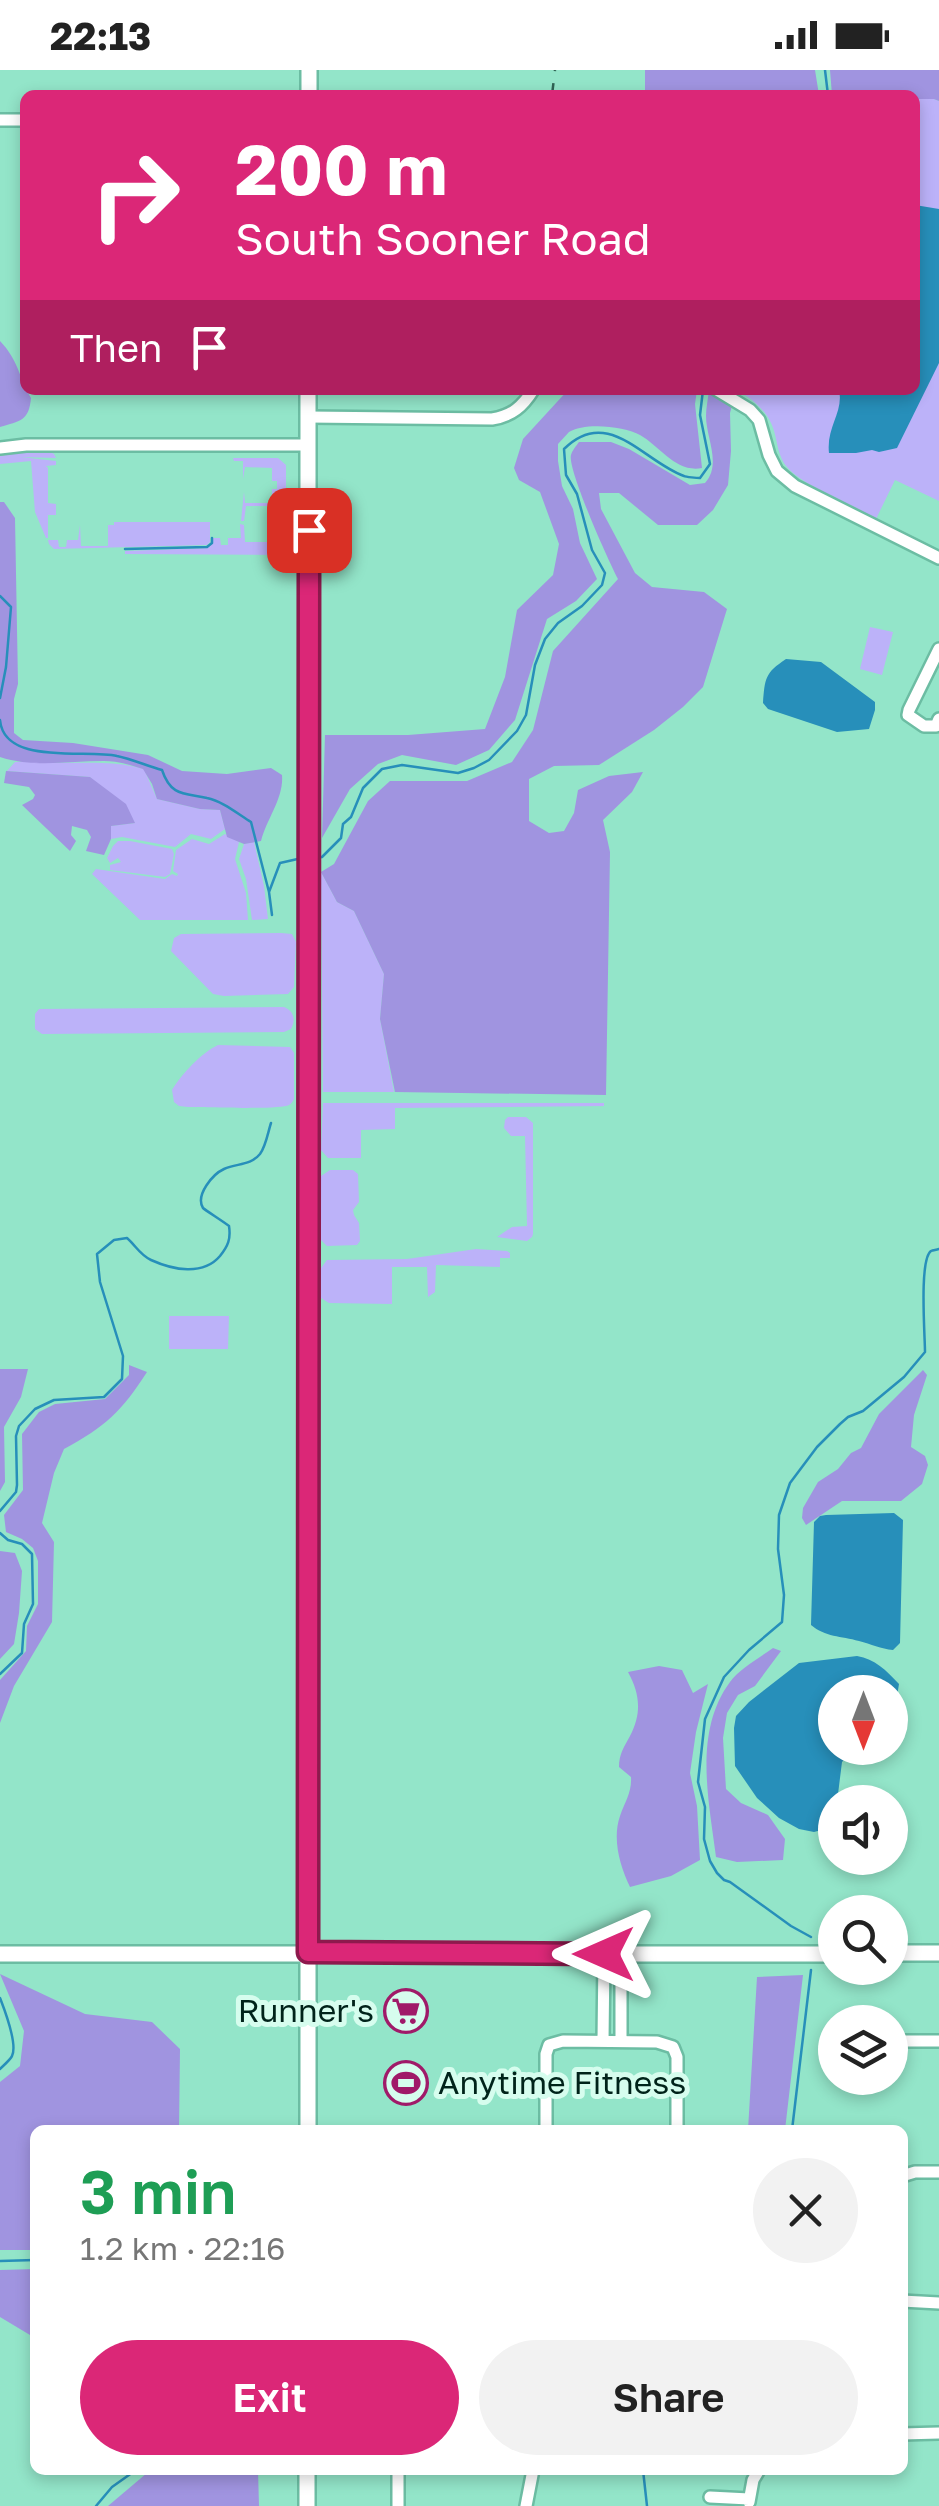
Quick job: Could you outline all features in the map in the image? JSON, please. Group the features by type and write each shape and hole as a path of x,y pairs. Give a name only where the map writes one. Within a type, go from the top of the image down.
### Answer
{"main road":[{"path":"308,395 308,2125"},
{"path":"0,1954 818,1954"},
{"path":"908,1954 939,1954"},
{"path":"307,2475 307,2506"}],"street":[{"path":"308,417 492,419 515,411 529,395"},
{"path":"725,395 759,420 778,470 795,486 939,558"},
{"path":"0,448 308,445"},
{"path":"939,649 908,710 912,720 924,726 936,726 939,719"},
{"path":"603,2041 604,1954"},
{"path":"621,1954 621,2042"},
{"path":"546,2125 549,2045 603,2041 663,2043 673,2047 677,2057 677,2125"},
{"path":"908,2041 939,2041"},
{"path":"908,2174 939,2172"},
{"path":"908,2301 939,2303"},
{"path":"908,2434 939,2433"},
{"path":"398,2475 398,2506"},
{"path":"526,2506 533,2475"},
{"path":"710,2497 749,2502 756,2475"}],"shaded area":[{"path":"645,70 815,70 818,90 645,90"},
{"path":"830,70 939,70 939,101 920,99 920,90 832,90"},
{"path":"920,99 939,101 939,501 895,480 876,519 816,488 787,467 773,428 757,404 745,395 920,395"},
{"path":"0,341 20,374 20,395 31,398 22,419 0,427"},
{"path":"563,395 696,395 702,468 676,463 640,435 625,429 594,426 569,432 558,444 562,486 573,509 580,543 597,579 576,601 547,619 515,720 489,750 456,765 402,755 378,764 350,789 322,838 325,735 408,735 485,729 505,677 517,610 553,575 559,544 540,492 519,480 514,468 523,439"},
{"path":"708,395 735,395 730,413 728,485 713,510 697,525 658,525 619,493 599,493 601,509 635,573 652,587 704,592 727,609 703,687 654,730 599,765 554,766 529,779 529,821 549,833 564,831 574,813 578,790 609,776 643,772 632,792 603,820 610,852 606,1095 395,1092 380,1019 384,974 354,911 337,902 321,872 334,864 368,801 390,781 467,781 512,762 533,730 553,651 618,579 572,464 571,455 579,442 611,442 690,485 705,483 713,459 706,416"},
{"path":"50,452 56,458 21,457 56,461 56,465 46,466 48,503 56,504 56,515 48,515 46,538 35,512 31,461 0,464 0,456"},
{"path":"233,458 278,458 286,465 286,559 277,555 125,554 207,548 212,538 220,538 221,545 228,545 228,538 241,538 240,524 244,525 245,542 272,542 272,529 277,528 272,520 272,506 246,506 241,521 244,492 245,503 272,503 272,489 277,489 277,481 272,481 272,468 245,467 243,479 243,461"},
{"path":"0,502 15,518 18,684 14,733 23,740 148,755 182,771 227,774 271,768 282,775 282,783 261,841 244,844 227,837 220,810 157,799 143,769 109,761 38,763 0,757"},
{"path":"210,522 210,542 54,549 49,544 48,540 58,540 59,547 66,547 67,540 78,540 80,525 81,546 108,546 108,525"},
{"path":"870,627 893,632 882,675 860,669"},
{"path":"15,762 116,764 144,769 157,799 220,810 225,829 211,839 191,834 175,847 122,837 111,839 111,826 135,823 90,777 7,771"},
{"path":"6,771 90,777 126,804 135,823 111,826 111,839 104,855 86,851 91,837 87,830 72,826 71,835 76,841 70,851 22,805 35,795 29,787 4,783"},
{"path":"225,834 239,842 235,859 246,893 248,920 140,920 92,874 96,869 165,879 172,874 177,876 173,871 176,850 192,839 209,844"},
{"path":"118,841 172,849 170,874 165,877 110,870 110,865 121,862 118,858 110,863 107,858"},
{"path":"254,842 268,919 252,920 239,859 244,844"},
{"path":"321,872 337,902 354,911 384,974 380,1019 394,1092 323,1092"},
{"path":"181,934 292,934 296,942 294,987 288,994 213,994 171,951 174,938"},
{"path":"284,1007 294,1019 291,1029 284,1032 42,1034 35,1029 39,1009"},
{"path":"218,1045 290,1047 294,1053 292,1102 272,1107 179,1106 172,1090 192,1064"},
{"path":"323,1103 604,1106 395,1108 395,1129 361,1130 361,1158 328,1158 321,1150"},
{"path":"508,1117 526,1117 533,1123 533,1234 527,1241 497,1237 512,1227 527,1226 525,1136 511,1136 504,1128"},
{"path":"330,1170 353,1170 358,1174 359,1202 353,1210 359,1223 357,1245 327,1246 321,1240 321,1176"},
{"path":"476,1249 507,1251 510,1258 500,1258 500,1267 436,1265 435,1292 428,1297 427,1267 392,1267 392,1304 329,1303 321,1298 321,1268 327,1260 407,1259"},
{"path":"169,1316 229,1316 228,1349 169,1349"},
{"path":"129,1365 147,1372 112,1417 64,1449 54,1473 42,1523 54,1542 52,1622 14,1686 0,1723 0,1680 26,1651 27,1626 38,1604 38,1561 33,1548 6,1532 4,1515 23,1490 22,1434 39,1412 55,1404 105,1399 129,1375"},
{"path":"0,1369 28,1369 21,1397 4,1427 5,1482 0,1491"},
{"path":"923,1370 927,1375 914,1415 911,1447 925,1456 928,1465 922,1484 901,1501 842,1501 806,1525 803,1508 818,1482 861,1448 879,1414"},
{"path":"0,1551 15,1553 22,1571 14,1644 0,1659"},
{"path":"773,1648 781,1651 755,1686 738,1695 727,1713 723,1738 726,1789 741,1803 768,1815 785,1839 783,1860 737,1862 716,1857 707,1745 718,1702 730,1682"},
{"path":"659,1666 682,1670 693,1693 708,1684 690,1773 697,1806 700,1860 671,1876 630,1887 617,1843 620,1816 631,1782 631,1777 619,1767 620,1758 638,1711 628,1672"},
{"path":"0,1974 85,2014 152,2022 180,2049 179,2125 30,2125 30,2250 0,2250 0,2082 20,2066 24,2031"},
{"path":"803,1975 786,2125 748,2125 757,1977"},
{"path":"30,2269 30,2335 0,2317 0,2270"},
{"path":"145,2475 258,2475 259,2506 108,2506"}],"water":[{"path":"920,206 939,209 939,363 897,448 829,453 840,395 920,395"},
{"path":"786,659 821,662 875,702 869,729 837,732 768,709 763,703 767,677"},
{"path":"894,1513 903,1520 900,1643 893,1650 816,1629 811,1625 814,1522 826,1515"},
{"path":"857,1656 875,1662 890,1675 818,1675 818,1765 842,1765 839,1785 818,1785 818,1831 814,1832 779,1818 757,1798 735,1766 736,1716 799,1663"}],"waterway":[{"path":"825,70 827,90"},
{"path":"315,858 322,857 341,838 343,824 351,817 363,788 382,769 402,765 458,773 489,760 517,731 526,715 535,665 545,639 602,585 605,573 592,550 577,494 566,475 564,449 580,437 611,435 669,469 700,478 710,464 700,415 702,395"},
{"path":"125,549 207,547 212,538"},
{"path":"0,596 11,607 0,698"},
{"path":"0,720 5,734 16,744 48,753 117,756 162,770 174,789 218,802 251,822 272,915"},
{"path":"269,892 280,863 302,858"},
{"path":"0,1511 16,1492 19,1426 35,1409 54,1400 104,1397 122,1379 123,1356 100,1282 97,1254 114,1240 127,1238 147,1258 169,1266 196,1269 213,1262 227,1246 229,1226 203,1208 203,1191 220,1172 252,1161 260,1154 271,1123"},
{"path":"811,1937 724,1880 710,1861 704,1839 705,1807 698,1782 705,1719 724,1677 782,1622 779,1515 790,1483 840,1424 863,1411 904,1377 925,1352 925,1268 931,1251 939,1249"},
{"path":"0,1533 32,1554 33,1604 24,1624 22,1653 0,1674"},
{"path":"793,2125 811,1970"},
{"path":"0,1998 13,2044 11,2057 0,2069"},
{"path":"0,2261 30,2260"},
{"path":"96,2506 129,2475"},
{"path":"644,2475 647,2506"}],"railway":[{"path":"553,90 555,70"}],"place":[{"name":"Runner's","path":"406,2011"},
{"name":"Anytime Fitness","path":"406,2083"}],"route":[{"path":"309,530 308,1952 604,1954"}]}
